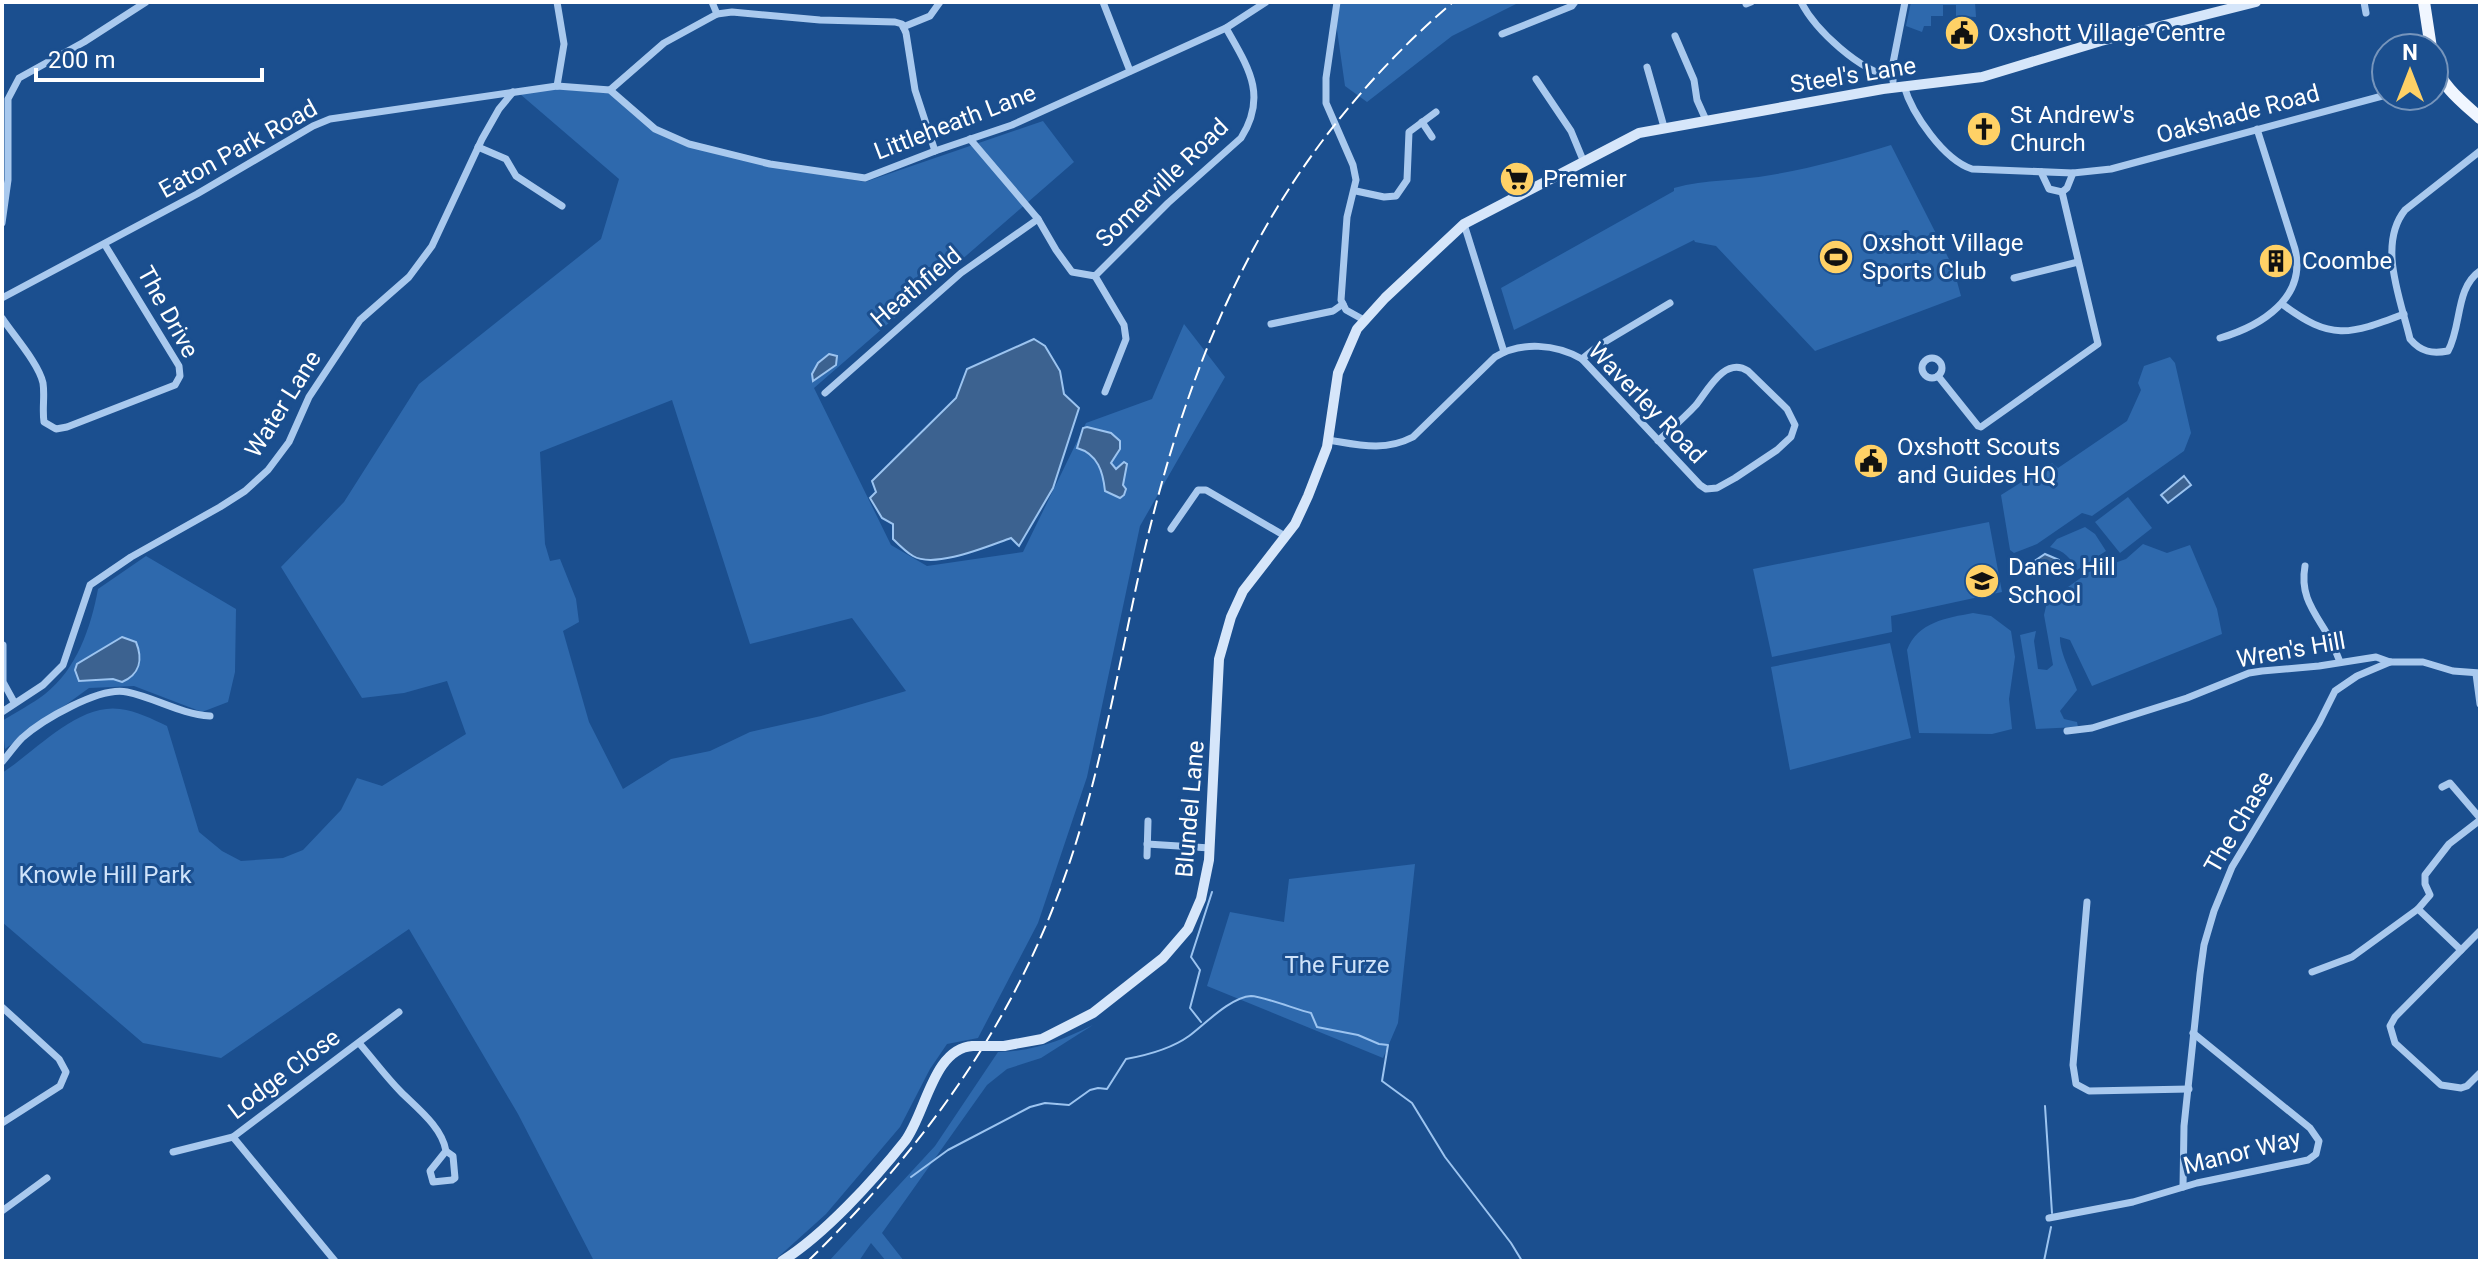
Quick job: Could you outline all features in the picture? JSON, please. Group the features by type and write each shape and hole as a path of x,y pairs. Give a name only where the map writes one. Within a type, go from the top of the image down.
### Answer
{"main road":[{"path":"2424,2 2429,32"},
{"path":"2450,92 2480,118"}],"street":[{"path":"2,223 8,180 8,99 19,78 84,42 146,2"},
{"path":"557,2 564,44 557,86"},
{"path":"712,2 717,14"},
{"path":"903,27 930,16 940,2"},
{"path":"1103,2 1130,71"},
{"name":"Littleheath Lane","path":"610,90 655,129 689,144 770,164 865,178 1012,125 1226,28 1266,2"},
{"path":"1337,2 1325,91 1328,112 1355,171 1356,191 1347,217 1341,281 1346,310 1364,320"},
{"path":"1502,34 1572,6 1575,2"},
{"path":"1801,2 1822,30 1862,65 1897,83 1905,2"},
{"name":"Steel's Lane","path":"1467,222 1631,136 1897,83 2000,73 2101,41 2256,2"},
{"path":"2364,2 2366,13"},
{"path":"513,92 557,86 610,90 664,43 717,14 732,12 836,21 895,22 903,27 915,90 935,151"},
{"name":"Somerville Road","path":"970,139 1038,219 1072,272 1095,276 1168,203 1241,138 1249,124 1255,95 1251,72 1226,28"},
{"path":"1675,36 1694,80 1697,100 1706,120"},
{"path":"1647,67 1664,127"},
{"path":"1536,79 1571,131 1583,160"},
{"name":"Oakshade Road","path":"1897,83 1933,138 1954,161 1972,169 2041,172 2073,173 2125,166 2370,99"},
{"name":"Water Lane","path":"2,712 43,685 63,665 85,609 90,585 131,557 233,499 268,470 289,442 309,397 360,320 409,277 432,246 478,147 499,109 513,92"},
{"name":"Eaton Park Road","path":"2,298 105,245 322,122 513,92"},
{"path":"1356,191 1384,197 1396,196 1407,180 1407,136 1436,112"},
{"path":"1422,122 1432,137"},
{"path":"2220,338 2253,325 2282,304 2290,295 2299,264 2257,129"},
{"path":"478,147 506,159 516,176 562,206"},
{"path":"2480,151 2398,219 2392,234 2390,256 2410,339 2418,349 2436,353 2448,351 2456,337 2467,282 2480,271"},
{"path":"2041,172 2049,189 2062,192"},
{"path":"2062,192 2073,173"},
{"path":"1938,376 1981,427 2098,344 2062,192"},
{"name":"Heathfield","path":"825,393 961,273 1038,219"},
{"path":"1328,440 1375,447 1399,444 1413,437 1504,352 1467,222"},
{"name":"Blundel Lane","path":"782,1261 824,1226 891,1158 913,1130 946,1059 958,1049 1004,1046 1042,1039 1078,1022 1163,958 1188,929 1205,881 1210,848 1222,644 1243,591 1285,536 1308,496 1328,440 1338,373 1349,344 1364,320 1467,222"},
{"name":"The Drive","path":"2,318 39,371 43,385 41,404 44,422 56,429 175,385 180,376 179,366 105,245"},
{"path":"2014,278 2078,262"},
{"path":"1095,276 1124,325 1126,339 1105,392"},
{"path":"1582,359 1670,303"},
{"path":"1271,324 1333,311 1343,304"},
{"path":"2282,304 2319,328 2336,332 2370,327 2404,314"},
{"name":"Waverley Road","path":"1504,352 1521,347 1548,347 1582,359 1658,441 1706,489 1717,488 1761,462 1791,437 1795,425 1792,416 1748,371 1735,367 1727,369 1706,389 1697,403 1658,441"},
{"path":"1171,529 1198,490 1206,490 1285,536"},
{"path":"2305,566 2303,589 2308,605 2329,636 2340,662"},
{"path":"3,645 3,682 14,702"},
{"name":"Wren's Hill","path":"2067,731 2092,728 2187,698 2249,673 2376,657 2390,662 2423,662 2478,674"},
{"name":"The Chase","path":"2183,1187 2184,1126 2204,945 2232,867 2335,691 2357,676 2390,662"},
{"path":"2478,674 2480,704"},
{"path":"2,762 22,738 84,699 112,691 126,691 182,712 210,716"},
{"path":"2312,972 2352,957 2418,909 2430,895 2425,875 2449,844 2480,819 2450,783 2442,787"},
{"path":"1147,856 1148,821"},
{"path":"1147,844 1210,848"},
{"path":"2087,902 2073,1065 2076,1084 2089,1091 2189,1089"},
{"path":"2418,909 2461,950"},
{"path":"2480,931 2395,1017 2390,1032 2395,1043 2448,1088 2467,1086 2480,1073"},
{"path":"2,1007 59,1059 66,1072 60,1086 2,1123"},
{"name":"Lodge Close","path":"173,1152 233,1137 399,1012"},
{"name":"Manor Way","path":"2049,1218 2133,1202 2183,1187 2308,1160 2319,1147 2319,1141 2297,1115 2193,1033"},
{"name":"Lodge Close","path":"359,1043 423,1113 441,1138 446,1151"},
{"name":"Lodge Close","path":"233,1137 335,1261"},
{"path":"446,1151 453,1156 455,1178 433,1182 430,1171 446,1151"},
{"path":"2,1211 45,1179 48,1189"}],"green space":[{"path":"1333,2 1520,2 1452,36 1367,102 1345,86"},
{"path":"1911,2 1975,2 1976,17 1956,16 1956,5 1943,5 1943,16 1931,16 1931,26 1924,26 1922,32 1906,26"},
{"name":"Knowle Hill Park","path":"556,89 610,93 653,131 770,164 865,182 1043,121 1074,162 814,388 891,545 927,566 1023,552 1086,423 1152,399 1184,324 1225,377 1140,526 1087,777 1038,923 978,1038 947,1044 930,1069 900,1127 826,1214 776,1259 594,1261 518,1114 409,929 221,1058 143,1043 2,922 2,773 58,731 88,714 104,709 120,709 167,726 199,832 222,851 241,861 283,858 303,850 341,810 357,778 382,786 466,734 447,681 404,693 362,698 281,567 344,502 419,384 601,239 619,179 520,94","holes":["672,400 750,644 852,618 906,691 821,716 750,732 710,751 671,759 623,789 589,722 563,631 579,622 576,599 560,559 550,561 545,544 540,452"]},
{"name":"Oxshott Village Sports Club","path":"1891,145 1953,267 1961,296 1815,351 1716,246 1694,240 1514,330 1501,288 1674,191 1674,188 1786,172"},
{"path":"2170,357 2175,363 2191,433 2184,451 2092,516 2082,513 2037,544 2014,553 2010,550 2001,495 2052,463 2058,468 2127,421 2141,390 2138,383 2144,366"},
{"path":"2128,497 2152,528 2120,553 2095,522"},
{"path":"1989,522 2002,592 1891,616 1892,632 1772,657 1753,569"},
{"path":"2085,527 2095,534 2106,551 2077,570 2066,556 2050,547 2057,539"},
{"path":"2143,544 2167,553 2190,545 2217,609 2222,634 2092,686 2070,640 2060,637 2077,690 2060,711 2064,719 2077,722 2078,727 2036,729 2020,635 2036,631 2034,641 2038,669 2047,670 2053,665 2044,615 2047,602 2089,572 2126,559"},
{"path":"146,556 236,609 235,672 228,702 202,712 134,686 89,688 5,749 2,721 45,694 66,672 87,632 98,589"},
{"path":"1973,613 1991,616 2011,631 2015,657 2009,699 2012,729 1992,734 1919,733 1907,650 1926,627"},
{"path":"1890,643 1911,738 1790,770 1771,667"},
{"name":"The Furze","path":"1415,864 1398,1023 1383,1058 1207,986 1230,912 1284,922 1289,879"},
{"path":"1093,1025 1041,1058 1007,1069 987,1085 882,1233 904,1261 886,1261 871,1243 859,1261 829,1261 935,1146 998,1052 1047,1044"}],"shaded area":[{"path":"1034,339 1045,346 1060,371 1064,394 1079,408 1053,488 1019,546 1011,538 948,558 934,560 913,556 893,539 893,524 882,518 870,498 876,492 872,481 956,398 967,369"},
{"path":"829,354 837,356 836,365 813,381 812,374 818,363"},
{"path":"1083,428 1111,433 1120,441 1120,449 1111,463 1116,469 1124,462 1127,464 1123,485 1126,489 1120,498 1105,491 1095,459 1077,448"},
{"path":"2184,476 2191,485 2168,503 2161,495"},
{"path":"2045,554 2059,560 2055,573 2034,572 2033,562"},
{"path":"122,637 136,642 138,648 139,660 133,675 122,682 113,679 79,681 75,670 77,664"}],"waterway":[{"path":"1201,1022 1190,1008 1200,970 1191,957 1212,892"},
{"path":"911,1177 948,1150 1030,1107 1045,1103 1069,1105 1090,1090 1107,1089 1126,1059 1175,1045 1235,1001 1251,996 1311,1013 1317,1027 1388,1045 1382,1081 1412,1103 1445,1157 1522,1261"},
{"path":"2045,1106 2052,1213"},
{"path":"2044,1261 2051,1227"}],"railway":[{"path":"808,1261 882,1183 948,1100 1005,1010 1051,913 1091,791 1137,583 1182,417 1211,339 1245,265 1286,194 1333,127 1389,63 1453,2"}],"place":[{"name":"Oxshott Village Centre","path":"1962,33"},
{"name":"St Andrew's Church","path":"1984,129"},
{"name":"Premier","path":"1517,179"},
{"name":"Oxshott Village Sports Club","path":"1836,257"},
{"name":"Coombe","path":"2276,261"},
{"name":"Oxshott Scouts and Guides HQ","path":"1871,461"},
{"name":"Danes Hill School","path":"1982,581"}]}
